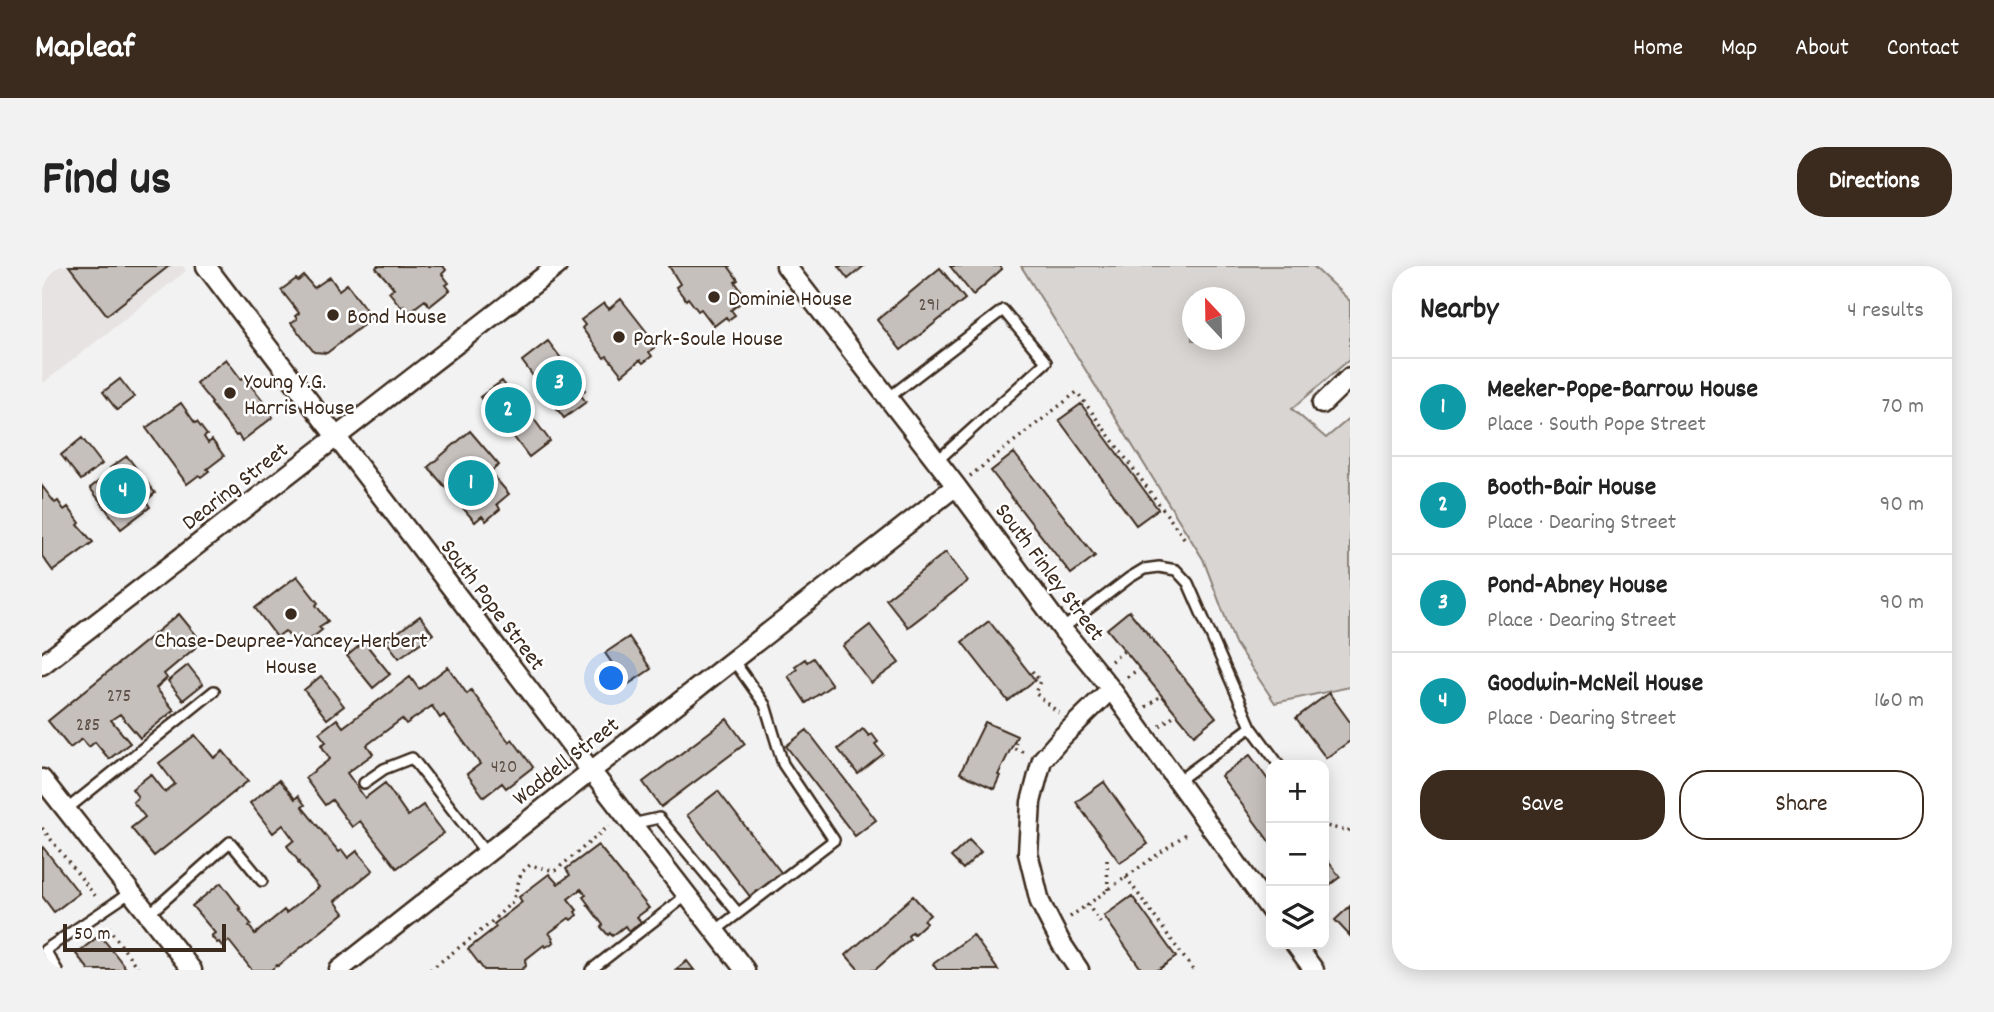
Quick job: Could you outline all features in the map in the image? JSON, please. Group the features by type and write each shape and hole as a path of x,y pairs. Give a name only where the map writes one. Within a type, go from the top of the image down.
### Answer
{"street":[{"name":"South Pope Street","path":"206,266 590,771 746,970"},
{"name":"Dearing Street","path":"42,665 557,266"},
{"name":"South Finley Street","path":"786,266 937,461 962,481 1062,629 1117,685 1178,781 1266,904"},
{"path":"1322,404 1350,377"},
{"name":"Waddell Street","path":"339,970 962,481"},
{"path":"1079,970 1061,943 1040,902 1028,853 1031,802 1042,760 1062,737 1117,685"},
{"path":"42,779 192,970"},
{"path":"1299,949 1314,970"}],"lane":[{"path":"888,398 1003,310 1046,362 937,461"},
{"path":"1062,629 1144,569 1159,567 1176,570 1188,583 1251,727 1275,760"},
{"path":"715,931 834,840 783,764 765,705 732,660"},
{"path":"66,810 214,691"},
{"path":"1178,781 1251,727"},
{"path":"364,783 384,769 412,758 486,853"},
{"path":"628,818 659,818 738,913"},
{"path":"148,915 230,842 262,881"},
{"path":"57,970 43,948 131,892"},
{"path":"591,970 687,895"}],"path":[{"path":"962,481 1077,393 1187,542"},
{"path":"1109,662 1124,651"},
{"path":"1117,685 1139,669"},
{"path":"1032,671 1040,681 1035,693 1063,715"},
{"path":"1144,708 1162,695"},
{"path":"1158,727 1177,713"},
{"path":"1016,742 1014,748 1033,757"},
{"path":"430,970 487,926 513,901 521,873 530,866 555,872 628,818"},
{"path":"1325,823 1326,826 1348,831 1350,829"},
{"path":"1062,922 1194,829"},
{"path":"1107,860 1108,890"},
{"path":"1126,877 1193,970"},
{"path":"1087,904 1101,923"}],"shaded area":[{"path":"42,266 183,266 186,271 42,384"},
{"path":"1021,266 1313,266 1350,301 1350,359 1292,409 1326,438 1350,418 1350,687 1275,703 1235,643 1203,559"}],"building":[{"path":"69,266 169,266 107,315"},
{"path":"377,266 443,266 446,270 442,274 449,283 446,285 450,290 430,306 425,300 409,312 404,305 401,307 389,292 394,288"},
{"name":"Dominie House","path":"669,266 730,266 738,280 735,282 747,298 731,310 735,315 728,320 726,317 714,326 701,309 698,311 676,287 680,284"},
{"path":"838,266 864,266 848,279"},
{"path":"950,266 1000,266 1002,269 973,295"},
{"path":"940,268 965,299 901,350 877,320"},
{"name":"Bond House","path":"304,276 314,288 330,277 339,290 347,284 372,318 327,353 314,352 291,323 297,319 295,316 299,313 281,290"},
{"name":"Park-Soule House","path":"621,299 657,345 649,352 652,356 643,363 640,360 622,375 607,356 604,358 582,328 585,325 581,320 604,303 609,309"},
{"path":"548,341 585,390 580,394 586,402 564,418 522,361"},
{"name":"Young Y.G. Harris House","path":"226,359 241,379 244,377 273,417 242,441 196,383"},
{"path":"120,379 134,397 117,410 103,392"},
{"path":"502,381 509,390 511,388 550,441 529,457 510,432 507,434 480,397"},
{"path":"181,403 207,435 204,437 208,443 212,440 224,456 207,469 209,471 187,484 146,428"},
{"path":"1081,404 1158,509 1136,525 1059,420"},
{"path":"470,431 499,465 490,472 509,494 497,504 500,509 486,521 482,516 475,522 428,467"},
{"path":"82,438 102,464 81,480 61,455"},
{"path":"1014,453 1095,556 1071,574 991,471"},
{"path":"127,456 155,493 146,501 150,507 121,529 90,488"},
{"path":"42,486 55,503 58,501 64,510 68,507 80,523 78,525 93,542 53,571 42,556"},
{"path":"946,552 968,581 908,627 886,599"},
{"name":"Chase-Deupree-Yancey-Herbert House","path":"297,576 328,621 319,627 322,630 299,648 285,631 277,637 255,608"},
{"path":"1129,611 1216,717 1194,735 1107,629"},
{"path":"179,614 202,642 164,674 167,678 156,688 174,710 140,738 120,714 111,720 130,743 109,759 95,742 89,747 82,739 70,748 48,721"},
{"path":"420,616 433,634 399,658 386,641"},
{"path":"989,621 1035,680 1008,701 962,642"},
{"path":"870,625 899,663 871,683 843,646"},
{"path":"629,637 651,669 627,685 605,653"},
{"path":"364,642 390,674 373,688 347,656"},
{"path":"813,658 832,685 806,703 788,676 797,669 795,666 805,659 807,662"},
{"path":"188,665 203,684 183,700 168,681"},
{"path":"448,667 467,694 471,690 509,742 512,739 533,767 506,788 502,783 484,797 467,774 480,764 444,715 440,718 432,706 406,724 402,719 367,745 373,754 347,773 365,798 385,783 408,816 423,805 444,833 397,868 360,821 352,827 332,800 325,805 305,778 330,759 321,745 326,742 319,733 337,719 343,727 410,677 419,689"},
{"path":"321,676 344,706 327,719 304,690"},
{"path":"1329,693 1350,722 1350,741 1326,758 1296,718"},
{"path":"727,719 745,744 661,807 643,782"},
{"path":"985,722 1017,736 994,789 960,773"},
{"path":"863,729 869,736 872,734 878,742 875,744 883,754 858,774 838,749"},
{"path":"807,730 876,820 855,836 786,746"},
{"path":"195,735 214,758 223,751 248,781 154,856 131,828 145,817 133,802 138,797 132,789 151,774 165,792 175,784 159,763"},
{"path":"1250,755 1266,777 1266,837 1221,776"},
{"path":"279,780 295,799 298,796 305,805 302,807 339,852 342,850 348,858 357,851 373,870 335,901 344,913 278,966 271,970 252,970 229,941 222,946 217,943 211,936 215,933 192,906 221,883 251,924 249,926 255,934 284,910 286,913 319,887 287,846 294,840 283,825 273,833 250,803"},
{"path":"1104,782 1148,844 1120,863 1076,802"},
{"path":"718,791 783,875 752,899 687,815"},
{"path":"969,840 981,852 963,869 951,857"},
{"path":"598,845 649,908 637,917 641,922 629,932 625,926 612,936 610,933 608,935 583,897 586,895 581,889 568,899 577,910 577,915 549,933 554,942 546,947 544,945 525,960 526,966 521,970 484,970 468,949 522,902 519,897 549,874 558,884 570,875 566,869"},
{"path":"42,846 79,893 54,912 42,896"},
{"path":"1329,863 1340,877 1329,885"},
{"path":"913,896 930,915 924,920 926,923 914,934 912,932 908,936 910,939 875,970 859,970 846,955"},
{"path":"1132,896 1176,957 1158,970 1142,970 1104,916"},
{"path":"1350,906 1350,936 1335,920"},
{"path":"100,935 127,970 89,970 76,954"},
{"path":"973,935 998,970 937,970 933,964"},
{"path":"687,961 694,970 675,970"}],"place":[{"name":"Dominie House","path":"714,297"},
{"name":"Bond House","path":"333,315"},
{"name":"Park-Soule House","path":"619,337"},
{"name":"Pond-Abney House","path":"559,383"},
{"name":"Young Y.G. Harris House","path":"230,393"},
{"name":"Booth-Bair House","path":"508,410"},
{"name":"Meeker-Pope-Barrow House","path":"471,483"},
{"name":"Goodwin-McNeil House","path":"123,491"},
{"name":"Chase-Deupree-Yancey-Herbert House","path":"291,614"}]}
